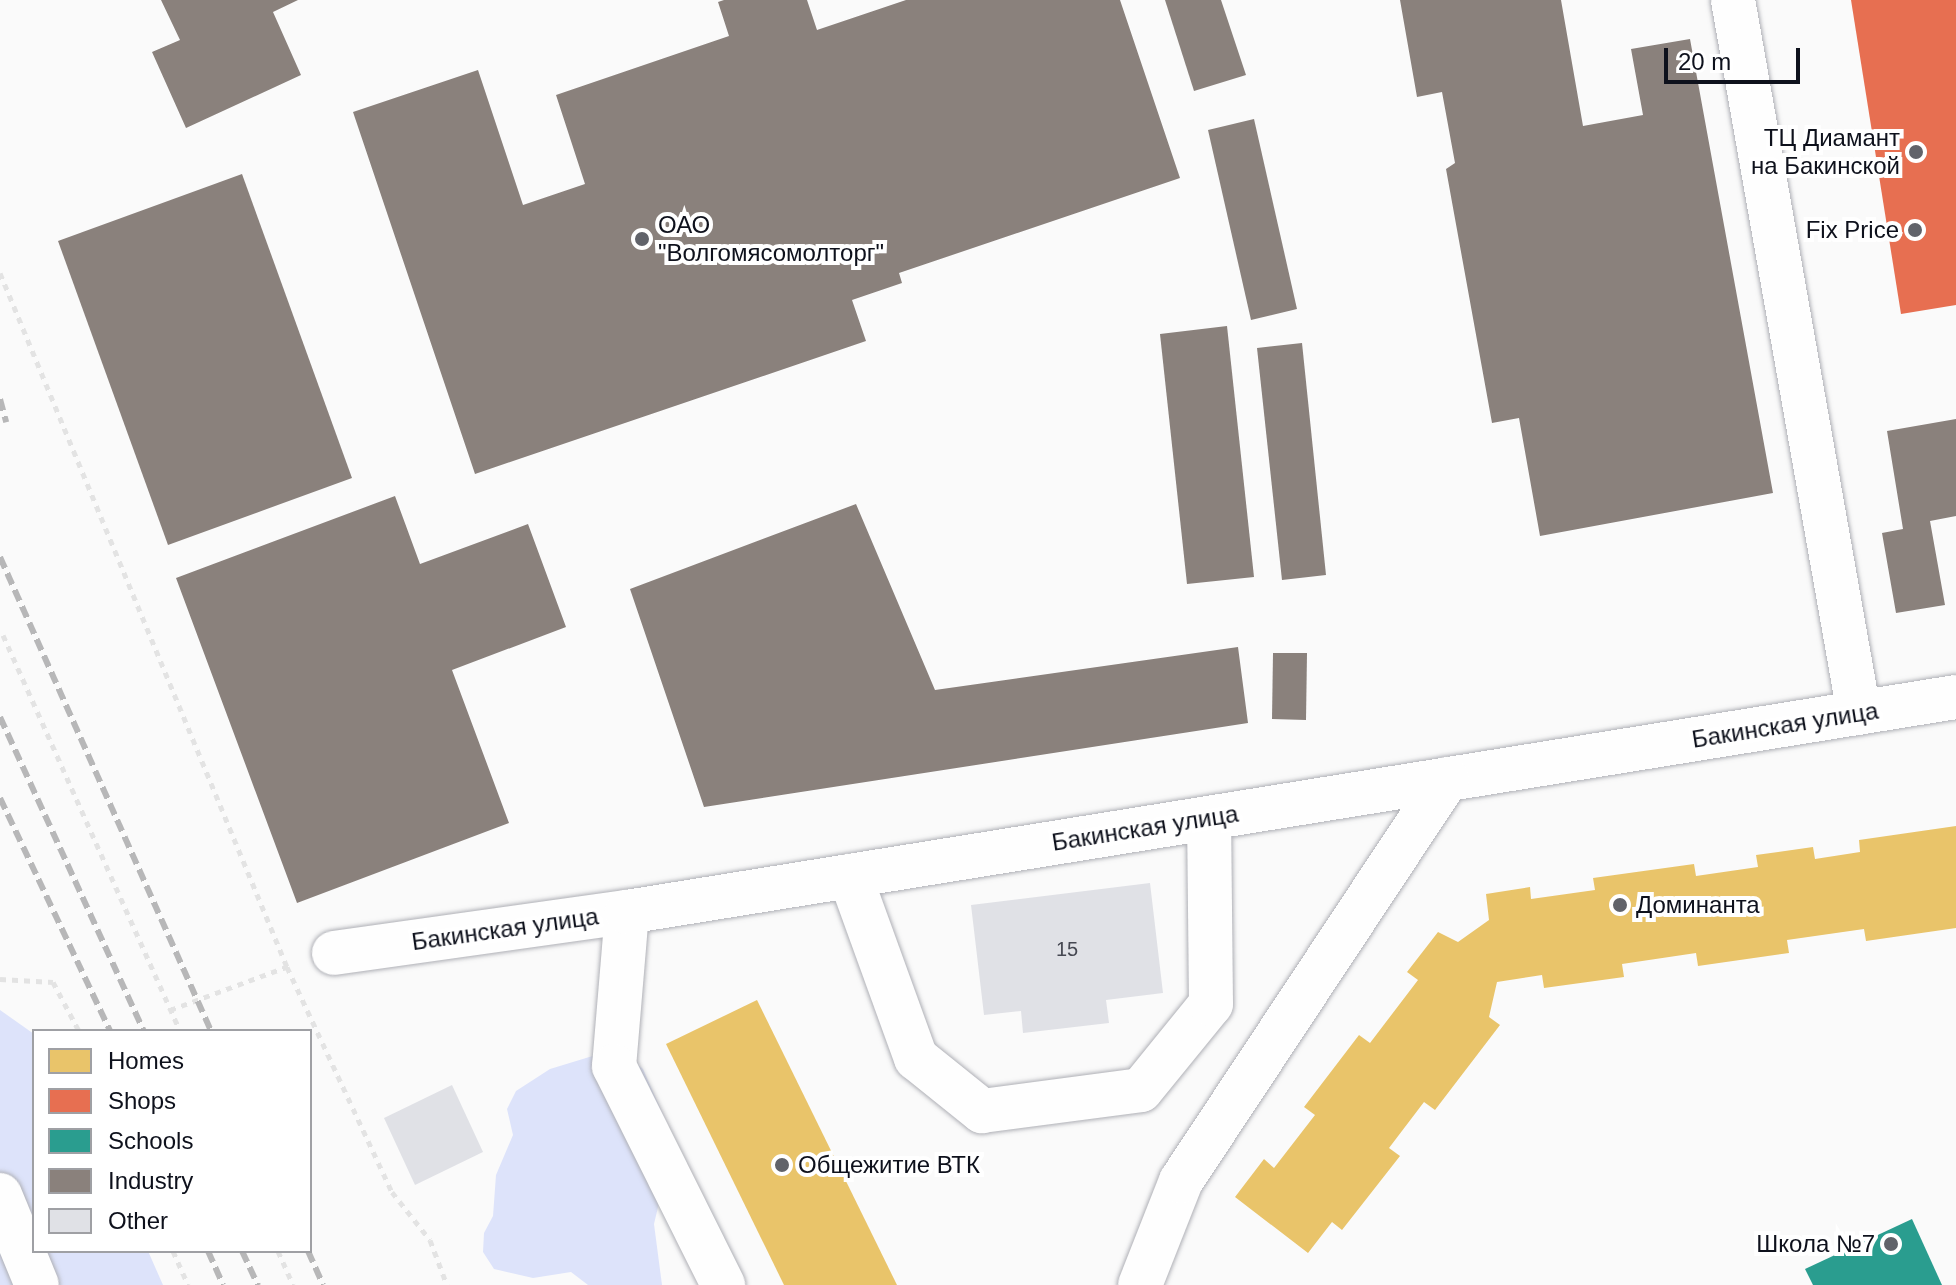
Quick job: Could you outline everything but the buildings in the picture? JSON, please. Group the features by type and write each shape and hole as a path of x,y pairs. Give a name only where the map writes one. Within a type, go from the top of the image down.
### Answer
{"street":[{"path":"1733,0 1859,713"},
{"name":"Бакинская улица","path":"334,953 627,912 1956,697"},
{"path":"1140,1285 1181,1181 1447,779"},
{"path":"850,876 916,1058 982,1111 1141,1090 1211,1004 1209,818"},
{"path":"627,912 614,1066 723,1285"},
{"path":"0,1195 37,1285"}],"path":[{"path":"0,273 287,967 392,1192 430,1240 447,1285"},
{"path":"3,635 179,1029"},
{"path":"170,1010 287,967"},
{"path":"0,979 53,982 78,1029"},
{"path":"174,1253 188,1285"},
{"path":"279,1253 293,1285"}],"shaded area":[{"path":"0,1010 32,1033 32,1253 149,1253 163,1285 0,1285"},
{"path":"609,1051 628,1056 643,1069 667,1124 668,1165 654,1224 662,1285 588,1285 571,1272 533,1278 494,1269 483,1252 484,1233 493,1216 496,1175 513,1135 507,1109 516,1091 550,1069"}],"railway":[{"path":"0,399 6,422"},
{"path":"0,557 210,1029"},
{"path":"0,717 143,1029"},
{"path":"0,798 109,1029"},
{"path":"209,1253 223,1285"},
{"path":"243,1253 258,1285"},
{"path":"309,1253 323,1285"}],"place":[{"name":"ТЦ Диамант на Бакинской","path":"1916,152"},
{"name":"Fix Price","path":"1915,230"},
{"name":"ОАО \"Волгомясомолторг\"","path":"642,239"},
{"name":"Доминанта","path":"1620,905"},
{"name":"Общежитие ВТК","path":"782,1165"},
{"name":"Школа №7","path":"1891,1244"}]}
